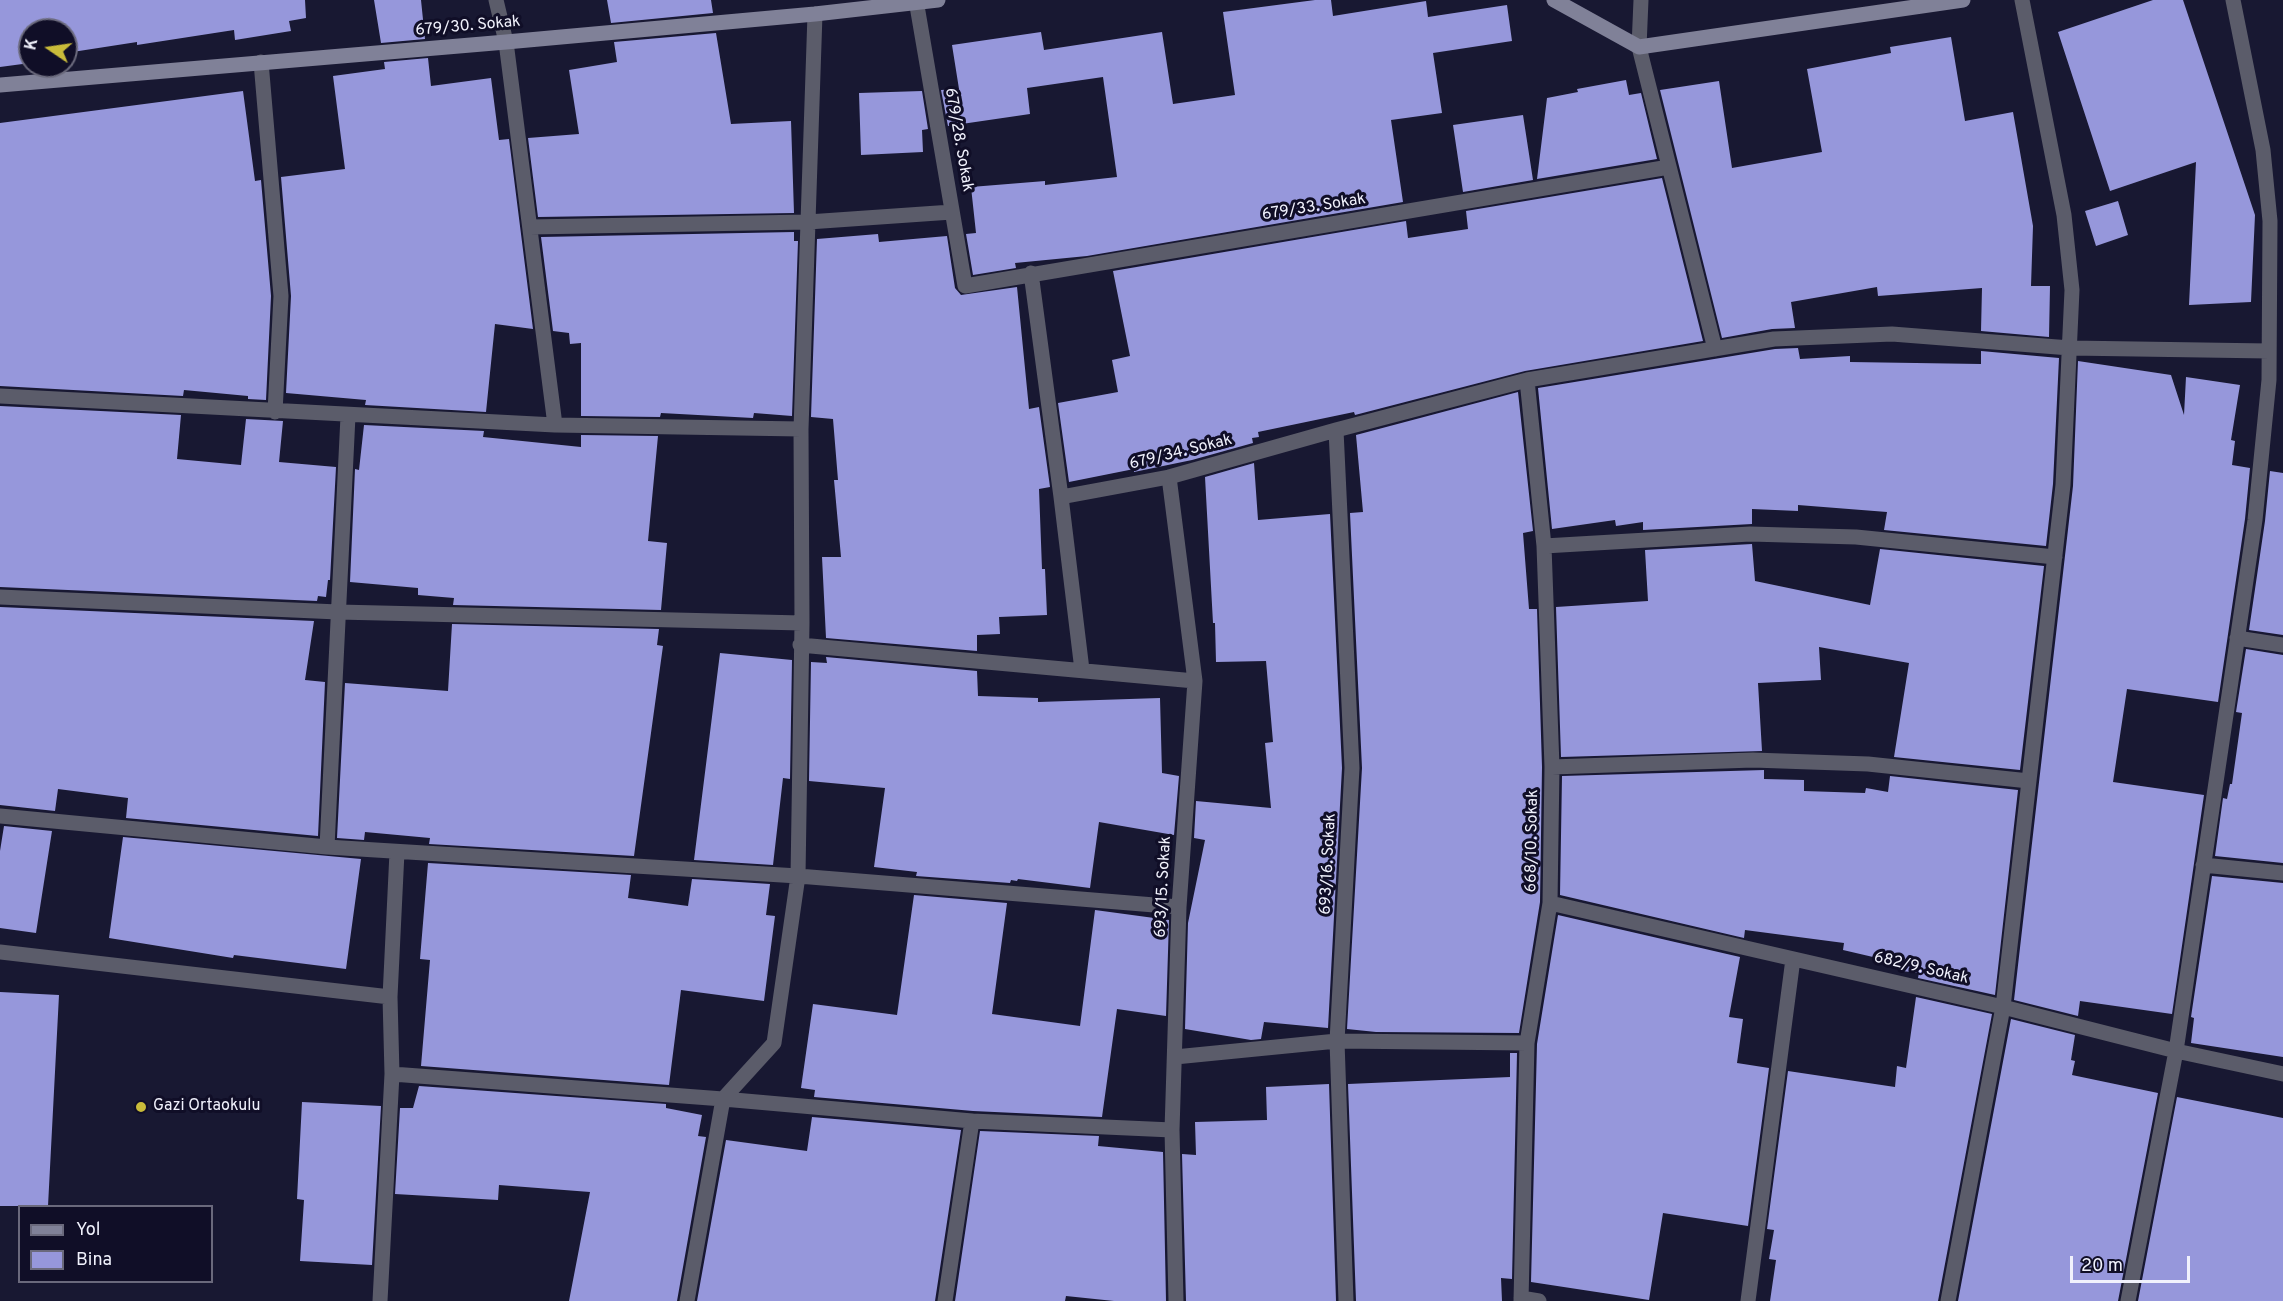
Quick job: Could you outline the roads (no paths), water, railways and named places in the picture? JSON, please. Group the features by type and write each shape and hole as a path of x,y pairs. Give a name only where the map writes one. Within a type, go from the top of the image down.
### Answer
{"street":[{"path":"496,0 506,42 555,425"},
{"name":"679/30. Sokak","path":"0,85 815,14 938,0"},
{"path":"1554,0 1639,47 1963,0"},
{"path":"1641,0 1639,47 1714,349"},
{"path":"1948,1301 2003,1007 2063,484 2072,290 2064,215 2022,0"},
{"path":"2128,1301 2176,1051 2255,520 2269,380 2270,221 2263,150 2233,0"},
{"name":"679/28. Sokak","path":"917,1 965,285"},
{"path":"687,1301 723,1099 774,1043 798,876 802,623 801,429 815,14"},
{"path":"261,63 281,296 275,412"},
{"name":"679/33. Sokak","path":"965,285 1669,167"},
{"path":"530,227 808,222 952,212"},
{"path":"1032,273 1082,670"},
{"name":"679/34. Sokak","path":"1061,497 1169,477 1527,380 1774,339 1892,334 2070,348 2269,351"},
{"name":"668/10. Sokak","path":"1521,1300 1527,1043 1550,903 1552,767 1544,546 1527,380"},
{"path":"0,396 348,416 555,425 801,429"},
{"path":"327,847 348,416"},
{"name":"693/16. Sokak","path":"1336,430 1352,768 1337,1041 1346,1301"},
{"name":"693/15. Sokak","path":"1169,477 1195,681 1179,907 1172,1130 1176,1301"},
{"path":"1544,546 1750,534 1856,537 2055,557"},
{"path":"0,597 338,612 802,623"},
{"path":"2237,638 2283,645"},
{"path":"800,645 1195,681"},
{"path":"1552,767 1753,760 1868,764 2029,781"},
{"path":"0,816 327,847 798,876 1179,907"},
{"path":"380,1301 392,1074 390,997 397,852"},
{"path":"2203,865 2283,873"},
{"name":"682/9. Sokak","path":"1550,903 2003,1007 2176,1051 2283,1074"},
{"path":"0,952 390,997"},
{"path":"1748,1301 1793,959"},
{"path":"1175,1057 1337,1041 1527,1043"},
{"path":"392,1074 723,1099 972,1121 1172,1130"},
{"path":"945,1301 972,1121"},
{"path":"1521,1300 1539,1301"}],"place":[{"name":"Gazi Ortaokulu","path":"141,1107"}]}
